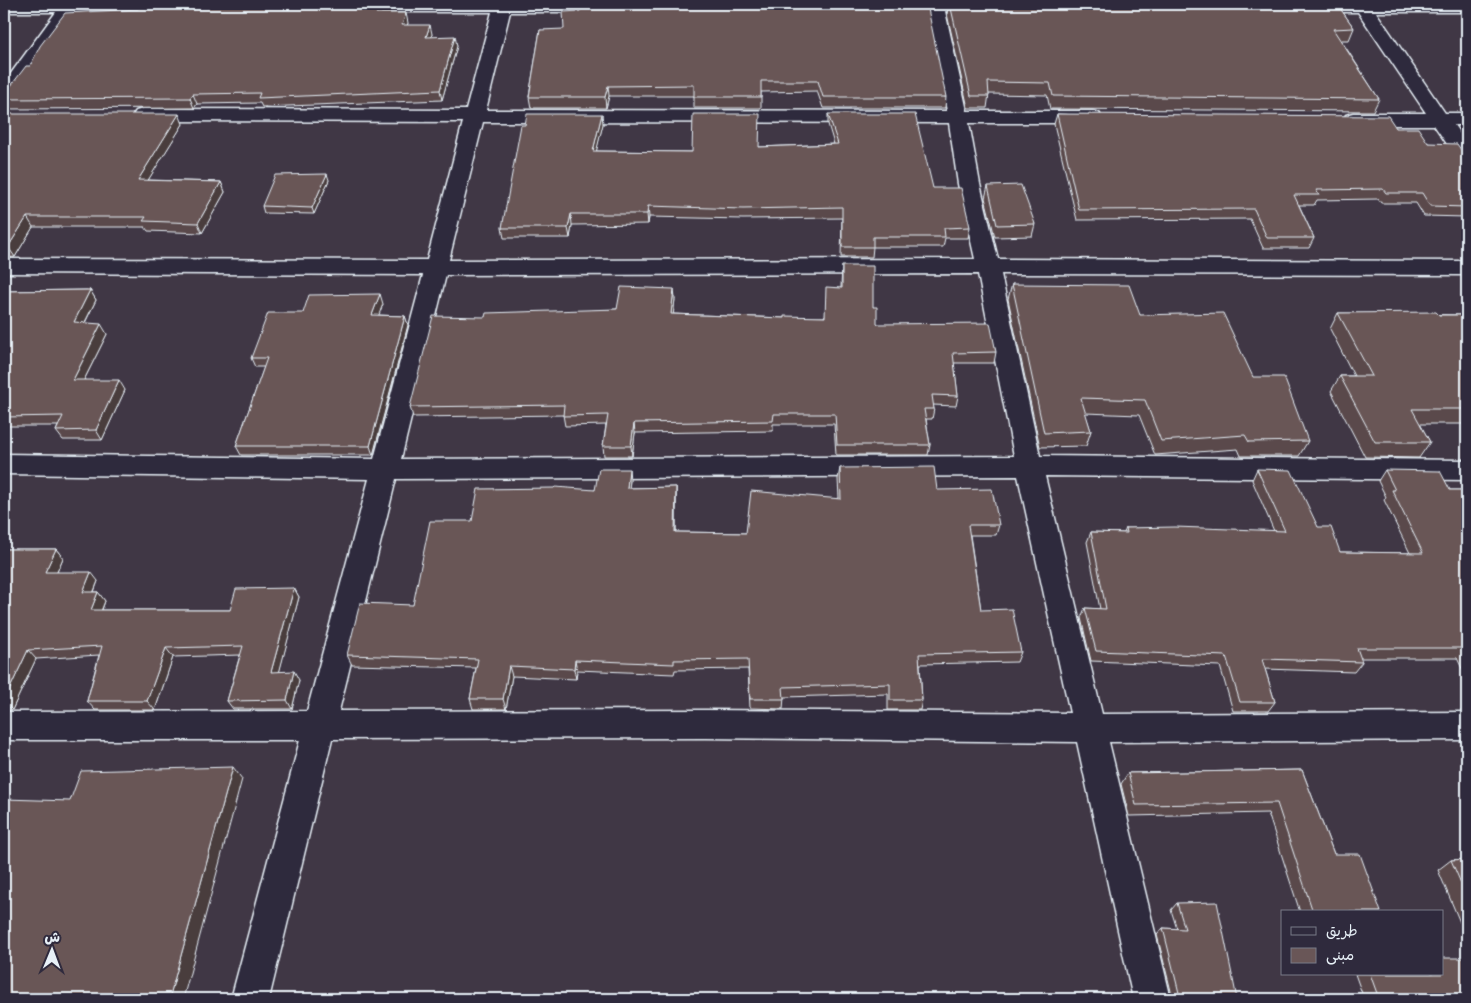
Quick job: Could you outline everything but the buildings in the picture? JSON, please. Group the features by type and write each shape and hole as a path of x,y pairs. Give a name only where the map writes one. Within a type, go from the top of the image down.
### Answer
{"street":[{"path":"4,96 70,5"},
{"path":"4,7 70,5 196,6"},
{"path":"934,5 958,116 969,184 988,266 1029,466 1152,999"},
{"path":"1285,7 1362,5 1467,7"},
{"path":"1362,5 1467,159"},
{"path":"324,6 638,7"},
{"path":"250,999 503,6"},
{"path":"874,6 1002,6"},
{"path":"121,115 1113,117"},
{"path":"1330,119 1467,119"},
{"path":"4,266 1467,268"},
{"path":"4,464 385,469 1029,466 1467,470"},
{"path":"4,726 706,724 1091,728 1467,726"}]}
